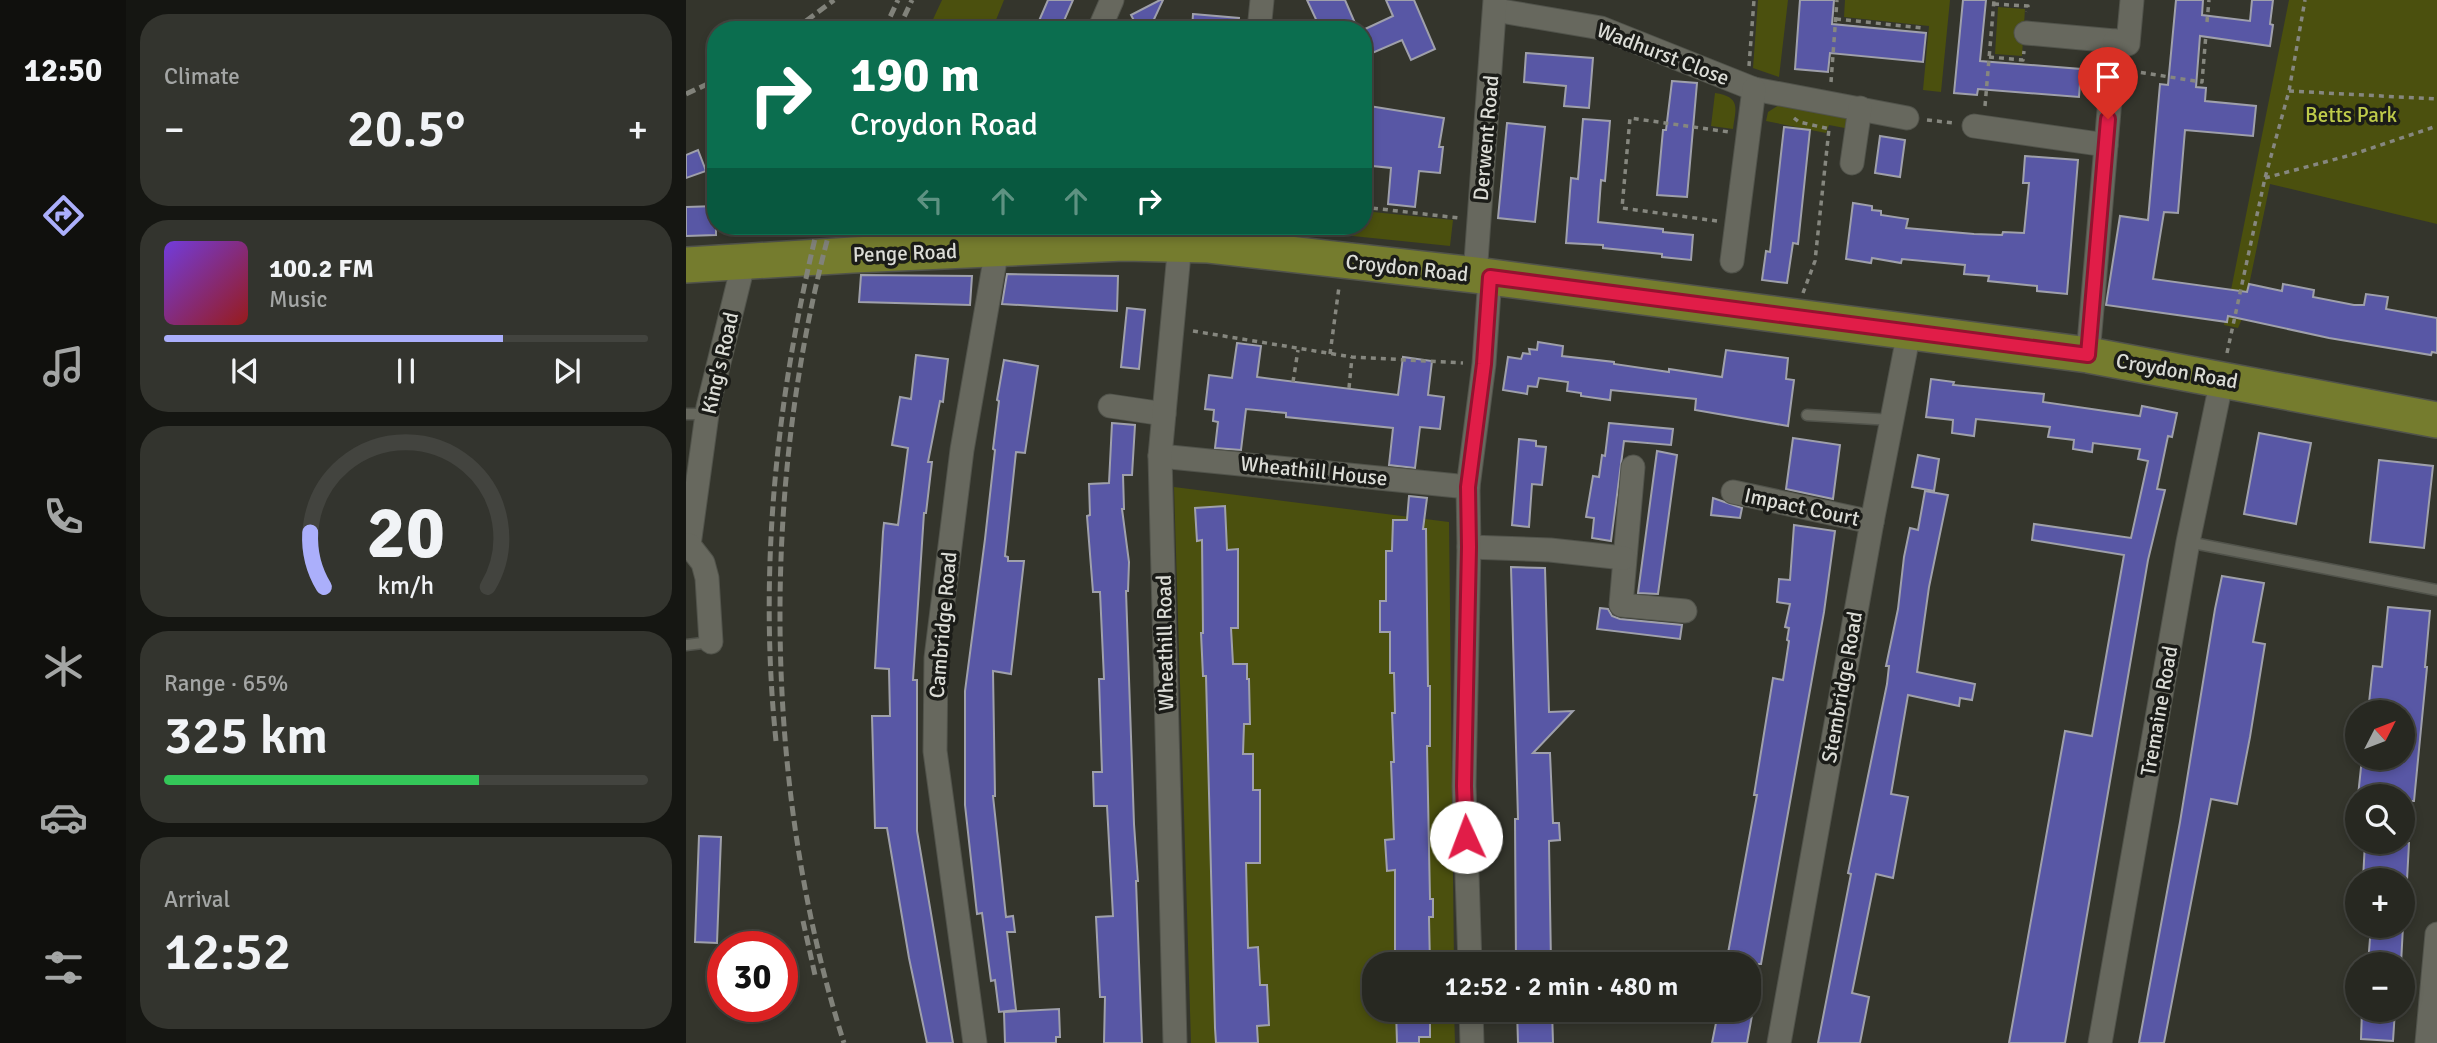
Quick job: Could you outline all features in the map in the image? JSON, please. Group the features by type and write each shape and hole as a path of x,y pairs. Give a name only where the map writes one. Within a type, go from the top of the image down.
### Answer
{"main road":[{"name":"Croydon Road","path":"1124,243 1180,243 1237,237 1342,260 2088,355 2437,420"},
{"name":"Penge Road","path":"686,265 1015,241 1124,243"}],"street":[{"path":"1103,21 1112,0"},
{"path":"1260,21 1262,0"},
{"path":"2026,33 2128,44 2132,0"},
{"name":"Wadhurst Close","path":"1495,5 1601,28 1750,87 1907,118"},
{"name":"Derwent Road","path":"1470,952 1464,786 1468,487 1484,364 1479,220 1495,5"},
{"path":"2088,355 2115,41"},
{"path":"1732,261 1748,135 1750,87"},
{"path":"1852,163 1860,108"},
{"path":"1978,126 2106,145"},
{"name":"Cambridge Road","path":"975,1043 934,751 936,658 962,450 1015,241"},
{"name":"Wheathill Road","path":"1175,1043 1160,456 1170,327 1180,243"},
{"name":"King's Road","path":"688,545 696,414 744,261"},
{"name":"Stembridge Road","path":"1779,1043 1872,522 1909,332"},
{"name":"Tremaine Road","path":"2100,1043 2188,542 2222,379"},
{"path":"1110,406 1164,414"},
{"name":"Wheathill House","path":"1160,456 1468,487"},
{"path":"1633,467 1621,605 1685,611"},
{"name":"Impact Court","path":"1733,492 1872,522"},
{"path":"688,545 704,563 711,642"},
{"path":"1469,547 1550,550 1624,558"},
{"path":"2427,1043 2437,934"},
{"path":"1471,1022 1472,1043"}],"lane":[{"path":"1807,415 1892,420"},
{"path":"2188,542 2437,590"},
{"path":"686,645 711,642"}],"path":[{"path":"1750,87 1754,0"},
{"path":"1829,102 1837,0"},
{"path":"1907,118 1978,126 1994,0"},
{"path":"2207,22 2209,0"},
{"path":"2222,379 2265,178 2288,91 2305,0"},
{"path":"1836,19 1923,28"},
{"path":"2113,69 2202,82 2206,34"},
{"path":"2288,91 2437,99"},
{"path":"1737,223 1622,208 1630,118 1748,135"},
{"path":"2265,178 2351,155 2437,125"},
{"path":"1792,317 1815,261 1829,129"},
{"path":"1372,208 1479,220"},
{"path":"1330,354 1342,260"},
{"path":"1170,327 1352,357 1484,364"},
{"path":"1293,382 1298,350"},
{"path":"1349,388 1352,357"}],"green space":[{"path":"942,0 1004,0 996,21 932,21"},
{"path":"1758,0 1788,0 1779,77 1753,68"},
{"path":"1845,0 1950,0 1941,92 1923,90 1929,26 1844,17"},
{"name":"Betts Park","path":"2289,0 2437,0 2437,224 2270,184 2238,328 2224,325"},
{"path":"1998,7 2025,9 2022,56 1995,54"},
{"path":"1715,93 1729,97 1735,105 1733,129 1711,126"},
{"path":"1782,103 1848,111 1850,129 1829,125 1826,133 1766,121 1768,112"},
{"path":"1372,212 1453,220 1450,246 1343,235 1372,235"},
{"path":"1174,487 1449,522 1454,952 1362,952 1362,1022 1454,1022 1455,1043 1191,1043"}],"building":[{"path":"1048,0 1073,0 1064,21 1039,21"},
{"path":"1163,0 1153,21 1134,21 1131,15"},
{"path":"1307,0 1345,0 1354,21 1317,21"},
{"path":"1386,0 1414,0 1435,49 1411,60 1402,40 1372,53 1372,26 1393,16"},
{"path":"1800,0 1834,0 1832,24 1926,33 1923,62 1830,53 1828,72 1795,69"},
{"path":"1963,0 1986,0 1980,61 2081,69 2079,97 1978,89 1977,95 1954,93"},
{"path":"2176,0 2203,0 2202,15 2250,21 2252,0 2273,0 2270,24 2273,25 2270,46 2200,36 2196,87 2206,88 2205,101 2256,106 2253,136 2185,130 2178,213 2164,212 2153,279 2247,292 2249,284 2282,291 2283,284 2314,290 2313,297 2354,305 2364,305 2366,294 2388,297 2386,309 2437,318 2437,353 2432,352 2431,355 2329,338 2228,316 2227,322 2106,305 2120,216 2148,220 2160,84 2168,85"},
{"path":"1193,14 1239,18 1239,21 1193,21"},
{"path":"1526,53 1593,58 1589,108 1564,106 1566,86 1524,82"},
{"path":"1672,81 1697,83 1687,197 1657,195 1663,130 1666,130"},
{"path":"1372,106 1444,118 1439,147 1443,147 1440,173 1419,171 1415,207 1388,204 1391,168 1372,166"},
{"path":"1583,119 1610,121 1605,181 1601,180 1598,222 1693,235 1691,260 1603,248 1603,245 1566,243 1571,178 1578,179"},
{"path":"1507,123 1545,127 1535,222 1498,218"},
{"path":"1784,127 1810,130 1798,244 1793,243 1787,283 1762,280 1766,251 1770,252"},
{"path":"1880,136 1905,140 1900,177 1875,173"},
{"path":"698,150 706,171 686,178 686,155"},
{"path":"2025,156 2078,160 2067,294 2037,291 2037,286 1988,281 1989,276 1964,274 1965,265 1902,259 1901,263 1872,258 1871,263 1846,259 1853,203 1872,206 1872,210 1881,211 1881,215 1908,219 1906,228 1974,234 2024,233 2029,183 2023,183"},
{"path":"707,206 707,235 716,235 686,236 686,207"},
{"path":"1007,274 1118,276 1117,311 1002,304"},
{"path":"861,275 972,276 970,305 859,302"},
{"path":"1127,308 1145,310 1139,369 1121,367"},
{"path":"1538,342 1563,346 1562,356 1722,377 1726,350 1788,358 1786,379 1794,380 1788,426 1695,410 1696,399 1611,390 1610,400 1581,396 1581,393 1567,391 1568,382 1539,378 1537,387 1528,386 1527,394 1503,390 1508,357 1521,359 1523,353 1530,354 1529,349 1537,350"},
{"path":"1237,343 1261,346 1257,377 1398,395 1403,357 1432,361 1428,395 1444,397 1440,429 1420,427 1415,468 1389,465 1393,428 1286,417 1286,413 1246,409 1241,450 1215,448 1218,422 1213,421 1214,410 1205,409 1209,375 1232,378"},
{"path":"916,355 948,359 943,402 940,401 928,462 932,462 924,513 913,680 917,680 917,831 953,1043 927,1043 909,958 887,828 875,828 872,716 890,716 889,669 875,668 883,532 884,523 898,525 908,448 892,445 900,397 911,399"},
{"path":"1004,360 1038,366 1025,453 1016,452 1005,556 1008,561 1024,561 1011,674 993,671 993,796 1006,917 1013,916 1015,932 1007,932 1016,1010 999,1012 995,980 991,981 982,913 977,914 965,805 965,691 995,450 997,400"},
{"path":"1931,379 1954,382 1953,385 2044,394 2043,402 2140,416 2142,406 2177,413 2172,437 2168,436 2157,489 2165,490 2148,560 2065,1043 2009,1043 2065,731 2092,736 2124,555 2032,540 2034,524 2131,538 2148,461 2138,459 2140,449 2093,443 2092,452 2073,449 2074,440 2048,437 2050,427 1976,419 1974,436 1952,433 1953,420 1926,417"},
{"path":"1112,423 1135,425 1132,475 1123,475 1122,509 1129,562 1126,591 1142,1043 1104,1043 1105,997 1100,997 1096,917 1113,916 1107,806 1094,806 1093,772 1102,772 1099,679 1104,679 1100,592 1093,592 1087,516 1090,515 1089,484 1109,483"},
{"path":"1609,423 1673,429 1671,445 1624,441 1611,541 1592,538 1594,518 1586,517 1593,476 1599,477 1602,455 1605,456"},
{"path":"2259,433 2311,443 2296,524 2244,514"},
{"path":"1793,438 1840,445 1833,499 1786,489"},
{"path":"1519,439 1536,441 1536,446 1546,447 1542,485 1532,484 1529,527 1512,525"},
{"path":"1657,451 1677,455 1658,594 1638,593"},
{"path":"1918,455 1939,459 1934,491 1912,487"},
{"path":"2379,460 2433,466 2424,548 2370,542"},
{"path":"1925,491 1948,495 1929,587 1917,672 1975,684 1972,700 1960,698 1959,706 1908,695 1891,794 1908,797 1893,878 1876,874 1852,993 1869,997 1860,1043 1818,1043 1851,874 1848,873 1887,684 1889,666 1886,666 1898,609 1904,557 1910,528 1918,530"},
{"path":"1409,496 1427,498 1423,529 1426,529 1430,686 1430,746 1427,746 1430,899 1433,899 1433,917 1429,917 1430,952 1395,952 1395,870 1387,871 1385,840 1394,839 1391,762 1394,762 1392,713 1395,713 1394,673 1390,673 1390,632 1380,632 1380,601 1386,601 1386,551 1392,551 1393,520 1407,520"},
{"path":"1713,498 1742,508 1740,518 1711,515"},
{"path":"1225,506 1227,550 1238,549 1238,628 1231,628 1233,664 1247,664 1249,679 1250,724 1244,724 1243,754 1253,754 1253,790 1260,790 1260,863 1246,863 1248,948 1258,947 1260,985 1267,985 1269,1025 1257,1026 1258,1043 1216,1043 1215,1028 1206,676 1203,676 1201,633 1202,540 1197,541 1195,508"},
{"path":"1794,525 1835,531 1824,612 1761,964 1761,952 1728,952 1757,795 1754,795 1773,678 1783,680 1789,641 1789,628 1785,627 1790,604 1777,602 1779,579 1790,580"},
{"path":"1511,567 1545,568 1549,712 1573,711 1533,753 1550,753 1553,823 1559,823 1560,840 1549,841 1551,952 1516,952 1515,819 1518,819"},
{"path":"2222,576 2264,583 2253,642 2265,644 2250,737 2237,804 2211,799 2164,1043 2139,1043 2180,822"},
{"path":"2388,607 2430,611 2415,791 2415,784 2359,784 2361,770 2415,770 2415,700 2369,700 2373,666 2382,667"},
{"path":"1600,608 1608,609 1612,616 1620,619 1682,625 1680,639 1597,629"},
{"path":"699,836 721,837 717,931 707,931 707,943 695,942"},
{"path":"2364,854 2408,854 2408,868 2364,868"},
{"path":"2370,938 2402,938 2402,952 2369,952"},
{"path":"1059,1009 1060,1037 1056,1037 1056,1043 1005,1043 1004,1012"},
{"path":"1396,1022 1430,1022 1430,1037 1419,1037 1419,1043 1397,1043"},
{"path":"1517,1022 1552,1022 1553,1043 1518,1043"},
{"path":"1716,1022 1751,1022 1747,1043 1712,1043"},
{"path":"2362,1022 2394,1022 2393,1041 2361,1039"}],"railway":[{"path":"806,21 834,0"},
{"path":"888,21 898,0"},
{"path":"902,21 912,0"},
{"path":"686,94 707,84"},
{"path":"776,741 769,611 775,482 792,353 816,235"},
{"path":"829,235 808,325 792,426 782,530 780,635 785,740 797,844 817,945 844,1043"},
{"path":"803,921 815,975"}],"route":[{"path":"1466,837 1464,786 1468,487 1484,364 1490,277 2088,355 2108,119"}]}
